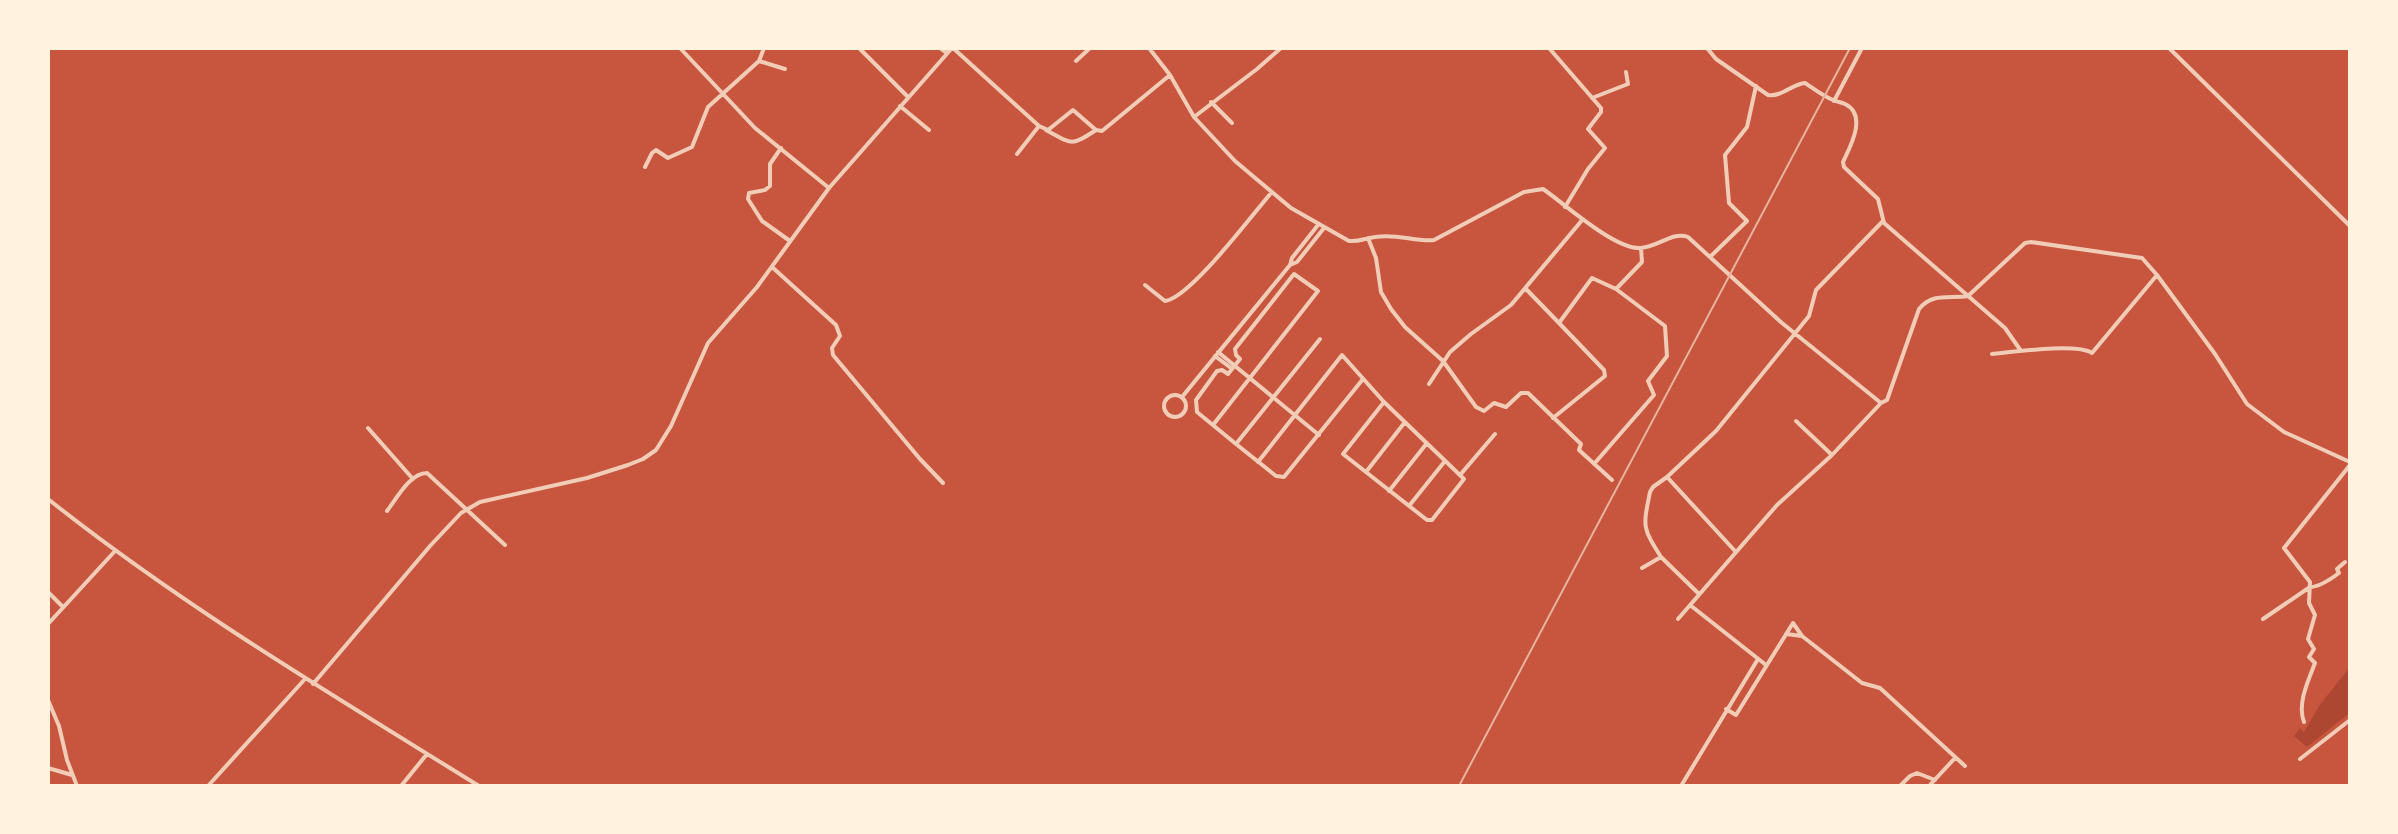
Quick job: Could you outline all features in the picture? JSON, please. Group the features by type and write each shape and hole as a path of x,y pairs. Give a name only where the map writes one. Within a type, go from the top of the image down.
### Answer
{"street":[{"path":"680,48 755,128 829,188"},
{"path":"645,167 656,150 668,158 692,147 707,109 759,61 764,48"},
{"path":"859,48 908,97"},
{"path":"940,48 947,53"},
{"path":"313,684 437,538 468,508 587,478 651,454 671,426 708,343 772,267 829,188 952,48 1041,127 1067,142 1078,143 1096,130"},
{"path":"1076,61 1090,48"},
{"path":"1149,48 1170,75 1194,117 1235,161 1271,193 1324,228 1353,242 1398,236 1434,240 1524,192 1538,188 1547,191 1565,207 1627,246 1652,247 1682,235 1688,237 1795,333 1881,403"},
{"path":"1194,117 1281,48"},
{"path":"1549,48 1601,108 1588,129 1605,148 1565,207"},
{"path":"1707,48 1716,59 1772,96 1805,83 1834,101 1845,104 1856,117 1855,134 1843,162 1844,167 1878,199 1883,221 2009,333 2021,351"},
{"path":"1834,101 1862,48"},
{"path":"2169,48 2350,226"},
{"path":"759,61 785,69"},
{"path":"1592,98 1628,84 1626,72"},
{"path":"1041,127 1051,129 1073,110 1100,132 1170,75"},
{"path":"1710,257 1747,221 1729,203 1725,155 1747,127 1756,86"},
{"path":"1211,102 1232,123"},
{"path":"900,106 929,130"},
{"path":"1017,154 1041,127"},
{"path":"781,148 770,164 770,186 749,193 748,198 762,221 790,241"},
{"path":"1145,285 1165,301 1179,297 1271,193"},
{"path":"1429,384 1443,361 1526,289 1583,219"},
{"path":"1699,594 1661,557 1646,533 1644,527 1650,492 1716,431 1811,313 1816,290 1883,221"},
{"path":"1182,397 1290,265 1318,224"},
{"path":"1290,265 1297,262 1324,228"},
{"path":"1368,238 1376,258 1381,292 1391,309 1405,327 1443,361 1476,407 1484,411 1494,403 1506,407 1521,393 1528,393 1581,444 1579,450 1612,480"},
{"path":"1678,619 1777,505 1887,400 1919,309 1931,298 1968,296 2025,243 2136,256 2157,275 2247,404 2284,432 2350,464 2284,548 2310,582 2309,603 2315,615 2308,639 2314,649 2309,657 2315,663 2306,683 2301,708 2304,722"},
{"path":"1616,289 1642,262 1641,248"},
{"path":"772,267 838,328 840,336 832,348 833,355 943,483"},
{"path":"1213,425 1318,291 1294,274 1235,349 1240,359 1235,368 1228,374 1217,371 1196,400 1197,412 1258,462 1276,476 1284,477 1363,379"},
{"path":"1992,354 2088,350 2092,353 2157,275"},
{"path":"1559,323 1592,278 1616,289 1665,326 1667,356 1648,381 1654,395 1594,464"},
{"path":"1526,289 1604,370 1605,376 1553,418"},
{"path":"1236,444 1320,339"},
{"path":"1216,354 1319,435"},
{"path":"1258,462 1342,355 1384,402 1464,479 1432,520 1427,520 1343,454 1384,402"},
{"path":"1170,396 1182,397 1186,401 1185,413 1174,418 1169,416 1164,405 1166,400 1170,396"},
{"path":"1796,421 1832,455"},
{"path":"1366,472 1405,422"},
{"path":"368,428 413,479"},
{"path":"1460,475 1495,434"},
{"path":"1389,491 1427,443"},
{"path":"1409,506 1445,461"},
{"path":"387,511 413,479 420,473 430,474 505,545"},
{"path":"1667,477 1735,551"},
{"path":"48,499 115,551 305,679 479,786"},
{"path":"48,624 115,551"},
{"path":"1642,568 1661,557"},
{"path":"2263,619 2310,587 2329,580 2339,573 2337,569 2345,562"},
{"path":"48,592 63,607"},
{"path":"1690,605 1767,666"},
{"path":"1726,709 1736,715 1793,623 1802,636 1862,683 1880,688 1965,766"},
{"path":"1786,634 1802,636"},
{"path":"1681,786 1758,659"},
{"path":"208,786 305,679"},
{"path":"48,700 77,786"},
{"path":"2300,759 2350,720"},
{"path":"401,786 427,754"},
{"path":"1929,786 1955,758"},
{"path":"48,768 73,775"},
{"path":"1900,786 1917,773 1935,780"}],"shaded area":[{"path":"2350,667 2350,706 2347,715 2307,747 2294,736 2300,728 2304,732 2319,706"}],"railway":[{"path":"1459,786 1850,48"}]}
